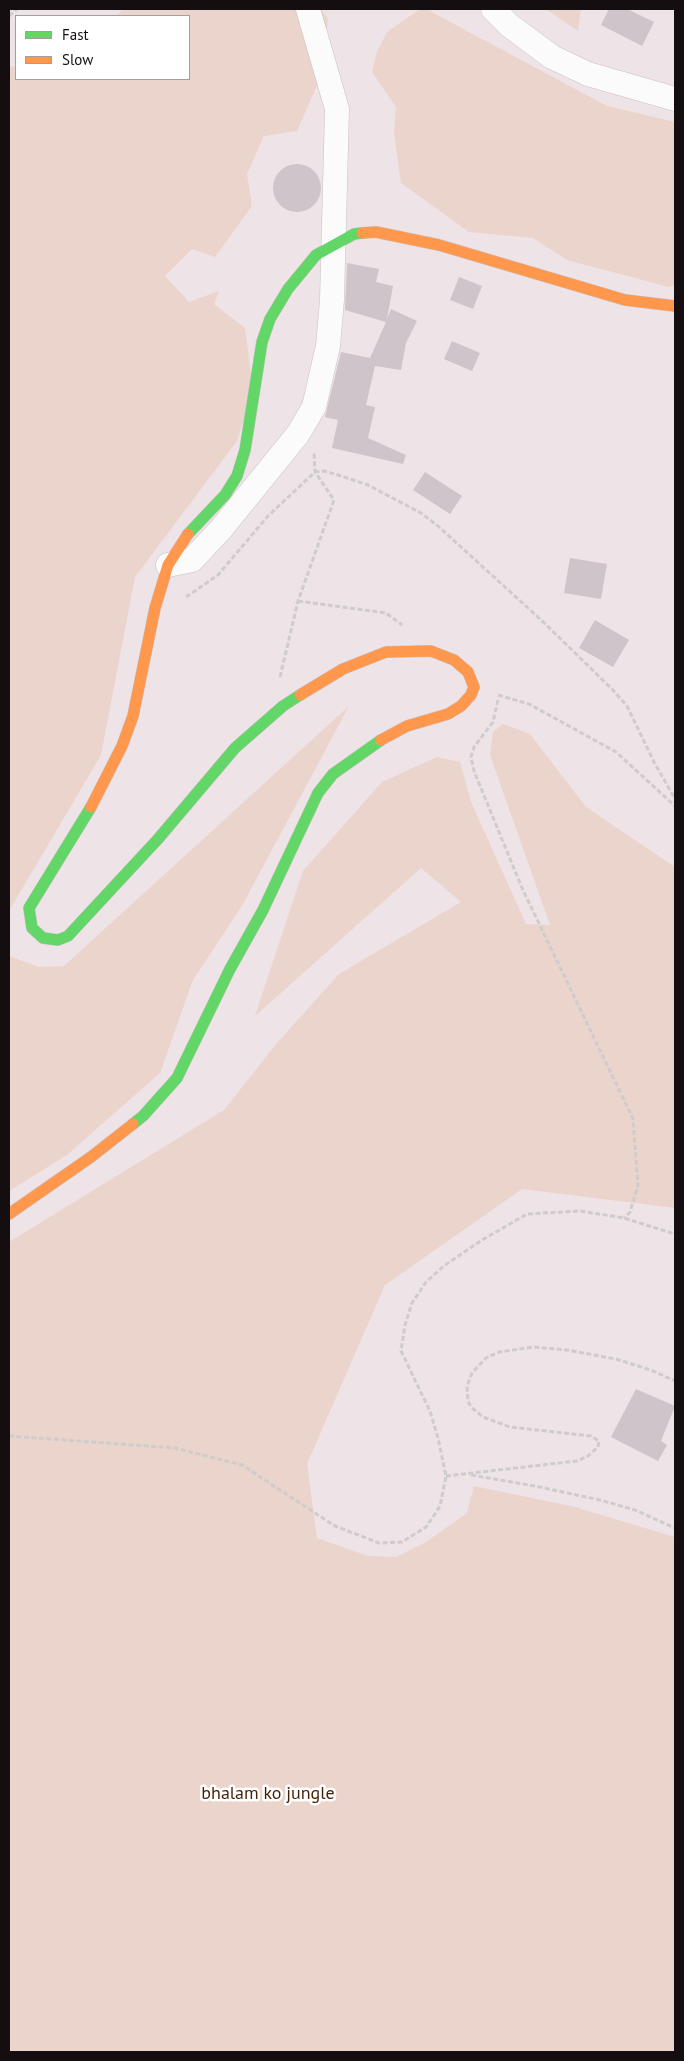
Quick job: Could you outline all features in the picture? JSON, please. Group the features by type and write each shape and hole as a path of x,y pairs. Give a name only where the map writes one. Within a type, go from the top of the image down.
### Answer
{"street":[{"path":"168,565 192,560 298,434 314,407 328,346 334,244 337,109 308,9"},
{"path":"493,9 509,25 552,57 588,74 675,99"},
{"path":"9,1214 91,1157 143,1116 177,1078 230,969 264,910 305,817 318,793 333,774 389,734 407,726 448,714 461,706 471,695 474,687 468,672 454,660 431,651 410,650 372,656 343,669 312,686 283,706 235,748 158,839 68,936 58,940 44,938 32,928 29,908 99,794 122,746 133,716 155,608 168,565 183,540 226,495 237,476 245,450 262,342 270,319 301,272 316,255 354,234 365,232 399,236 439,245 625,300 675,306"}],"path":[{"path":"9,16 17,9"},
{"path":"280,678 298,601 334,500 315,472 314,444"},
{"path":"155,608 186,596 218,574 268,516 315,472 324,471 368,485 420,513 510,592 606,683 627,706 654,762 675,799"},
{"path":"298,601 386,612 409,630"},
{"path":"624,1218 630,1212 638,1185 633,1119 522,888 474,771 471,757 474,747 493,722 499,702 496,694 530,704 616,752 675,806"},
{"path":"9,1436 175,1448 242,1465 335,1526 379,1543 402,1542 426,1527 440,1506 446,1476 430,1411 401,1351 404,1325 412,1303 426,1282 482,1240 527,1214 580,1211 624,1218 675,1234"},
{"path":"446,1476 577,1461 588,1456 598,1447 599,1441 591,1436 510,1427 483,1417 471,1407 468,1401 468,1386 472,1373 486,1358 499,1352 534,1347 566,1350 616,1360 651,1370 675,1381"},
{"path":"460,1474 534,1486 600,1500 634,1510 675,1528"}],"green space":[{"path":"123,9 321,9 328,19 322,74 297,131 264,136 247,174 252,206 215,257 192,249 165,276 189,302 219,291 214,304 245,328 253,390 237,441 135,577 101,755 9,911 9,67 15,66 15,80 190,80 190,15 117,15"},
{"path":"420,9 426,9 607,106 675,122 675,285 669,287 567,260 533,238 469,232 401,183 394,133 396,107 372,72 377,52 387,32"},
{"path":"546,9 581,9 578,31"},
{"path":"349,706 243,904 193,980 160,1073 67,1155 9,1191 9,956 39,967 64,966"},
{"name":"bhalam ko jungle","path":"503,724 530,734 586,807 675,867 675,1208 522,1189 385,1285 307,1464 317,1538 368,1556 396,1557 426,1542 467,1513 474,1486 575,1507 675,1537 675,2052 9,2052 9,1242 224,1110 277,1043 339,974 461,902 421,868 255,1016 303,871 382,782 437,757 460,762 471,802 526,924 550,925 490,755 493,732"}],"building":[{"path":"609,9 627,9 654,22 642,46 601,25"},
{"path":"292,164 302,164 311,168 317,174 320,179 320,197 311,208 302,212 292,212 283,208 277,202 273,193 273,183 277,174 283,168"},
{"path":"347,263 379,269 376,282 393,286 387,319 391,309 417,321 406,343 401,370 375,366 366,405 375,407 368,438 406,455 403,464 332,448 338,420 325,417 341,352 370,358 386,322 345,310"},
{"path":"459,277 482,286 473,309 450,300"},
{"path":"452,341 480,353 472,371 444,359"},
{"path":"425,472 462,496 450,514 413,490"},
{"path":"570,558 607,564 601,599 564,593"},
{"path":"595,620 629,640 613,667 579,648"},
{"path":"636,1389 675,1406 661,1441 667,1445 658,1461 611,1437"}],"traffic: fast":[{"path":"188,534 225,495 237,476 245,450 262,342 270,319 288,289 316,255 354,234 362,233"},
{"path":"91,807 29,908 32,928 43,938 58,940 68,936 158,839 235,748 283,706 300,695"},
{"path":"133,1124 143,1116 177,1078 230,969 263,910 318,793 333,774 381,740"}],"traffic: slow":[{"path":"362,233 376,232 439,245 625,300 675,306"},
{"path":"91,807 122,746 133,716 155,608 168,565 188,534"},
{"path":"300,695 343,669 386,652 431,651 454,660 468,672 474,687 471,695 461,706 448,714 407,726 381,740"},
{"path":"9,1214 91,1157 133,1124"}]}
